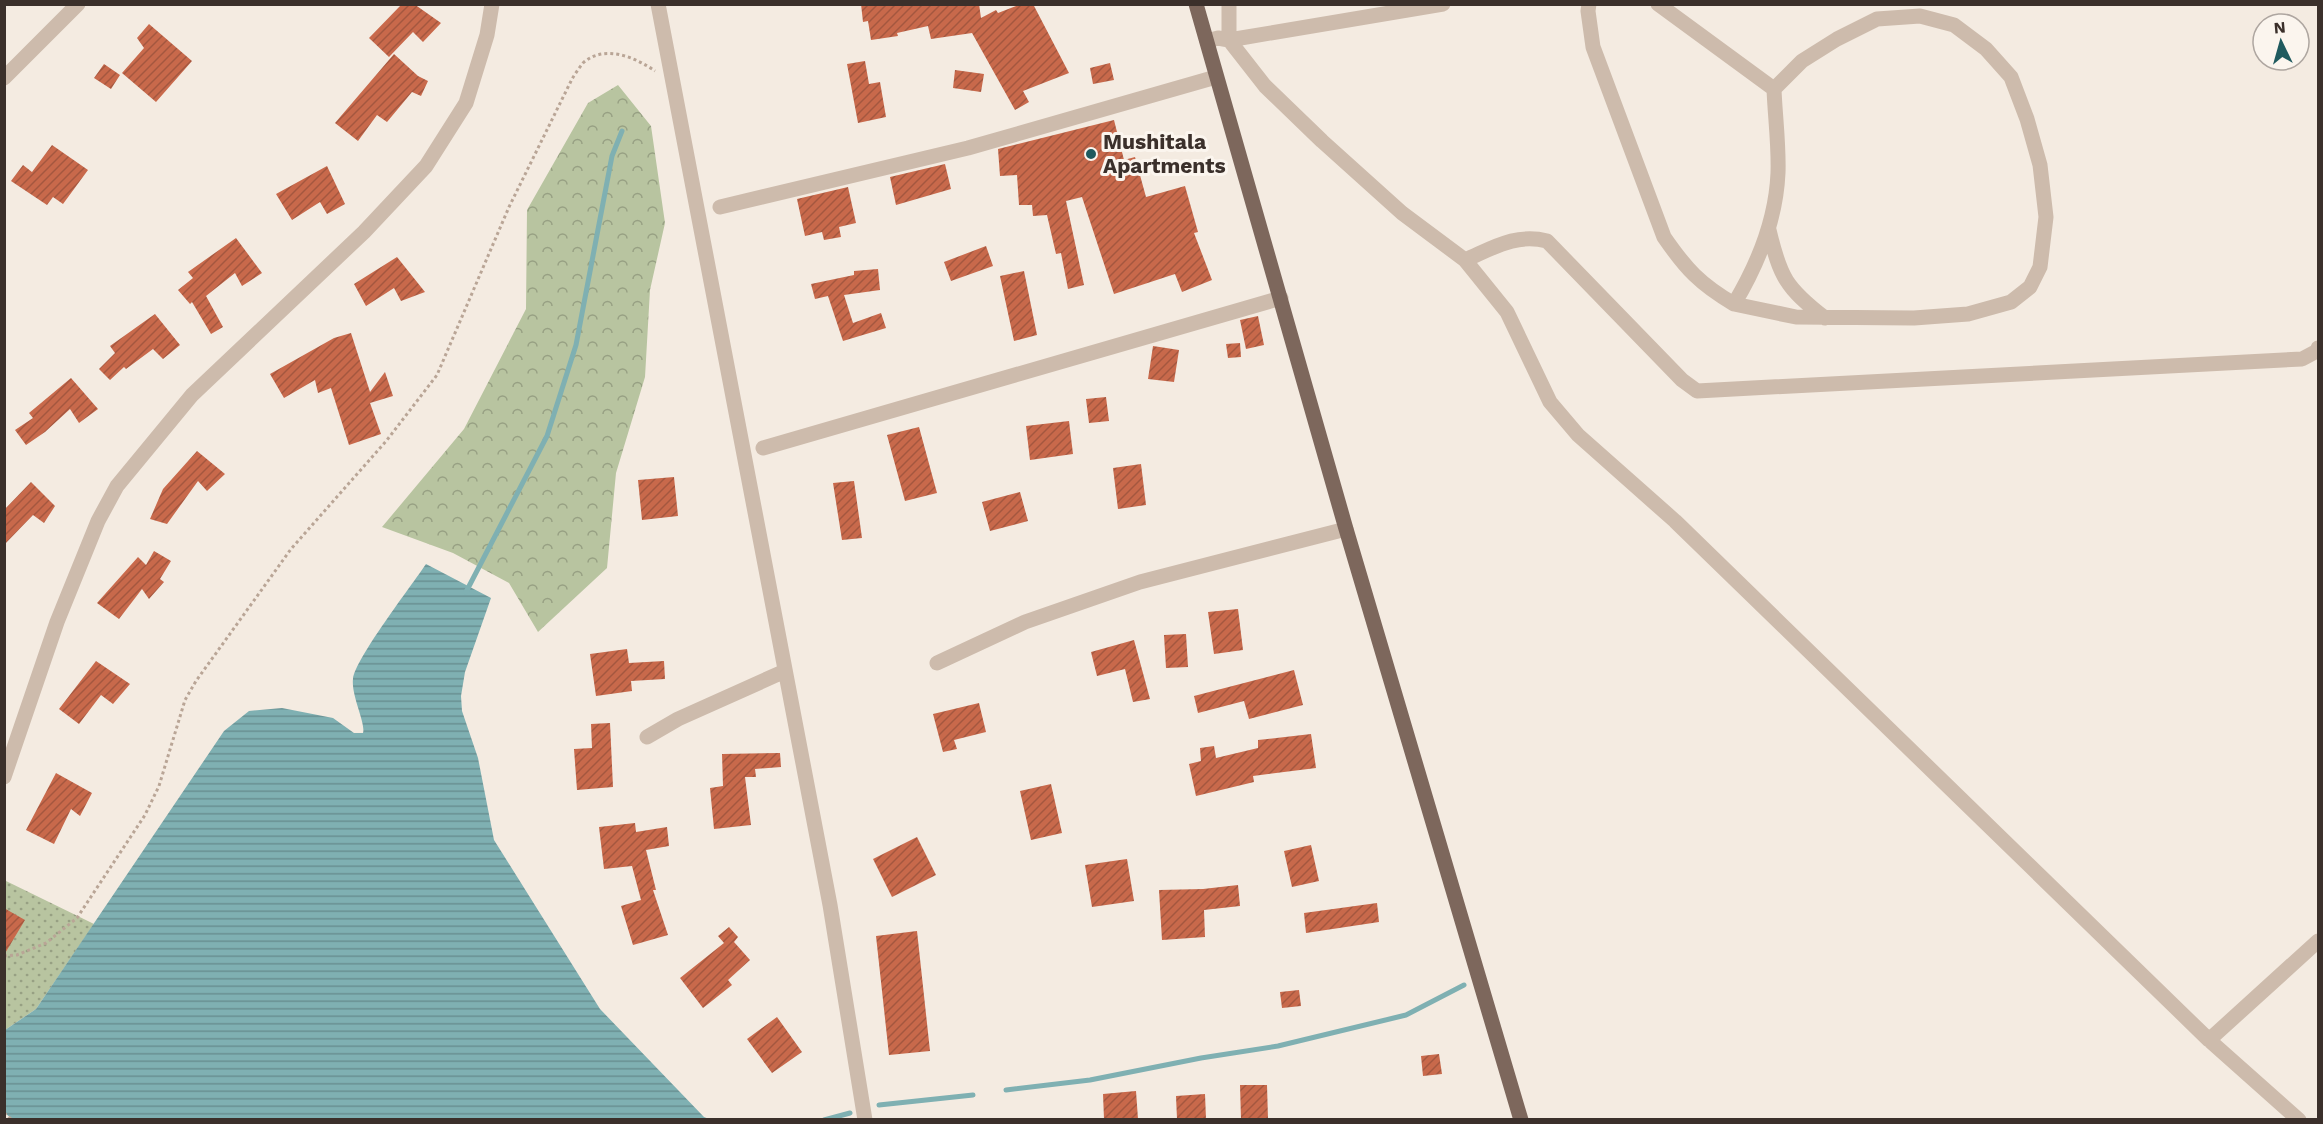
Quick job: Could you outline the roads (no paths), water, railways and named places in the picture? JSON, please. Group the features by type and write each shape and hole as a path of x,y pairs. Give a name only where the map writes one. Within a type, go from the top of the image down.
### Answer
{"main road":[{"path":"1196,4 1346,529 1521,1119"}],"street":[{"path":"4,78 78,4"},
{"path":"4,777 57,622 98,521 117,486 192,395 364,232 426,166 466,103 488,35 492,4"},
{"path":"658,4 830,905 865,1119"},
{"path":"1230,4 1229,40 1265,86 1402,213 1465,260 1507,312 1550,402 1578,435 1675,521 2209,1040 2299,1119"},
{"path":"1207,41 1218,38 1229,40 1443,4"},
{"path":"1589,4 1593,47 1664,237 1683,264 1707,288 1734,304 1796,317 1914,318 1968,314 2011,302 2030,287 2040,267 2046,217 2040,165 2027,119 2011,77 1986,50 1954,25 1920,16 1877,19 1837,39 1802,61 1774,89 1778,173 1769,230 1751,275 1734,304"},
{"path":"1658,4 1774,89"},
{"path":"720,207 968,148 1216,77"},
{"path":"1769,230 1777,265 1791,289 1796,296 1825,318"},
{"path":"1465,260 1512,240 1532,237 1547,241 1682,380 1697,391 2302,358 2318,351 2319,348"},
{"path":"763,448 1281,298"},
{"path":"938,663 1025,622 1140,582 1346,529"},
{"path":"647,736 678,718 785,671"},
{"path":"2209,1040 2319,941"}],"water":[{"path":"426,564 491,598 465,672 461,696 462,711 478,758 494,840 600,1009 704,1117 709,1119 12,1119 5,1113 5,1030 36,1009 224,731 249,711 282,708 333,718 354,733 363,733 353,686 356,669 373,639"}],"waterway":[{"path":"466,592 547,436 576,345 612,156 622,131"},
{"path":"1006,1090 1090,1080 1201,1058 1278,1046 1406,1015 1464,985"},
{"path":"879,1105 973,1095"},
{"path":"824,1120 850,1113"}],"place":[{"name":"Mushitala Apartments","path":"1091,154"}]}
